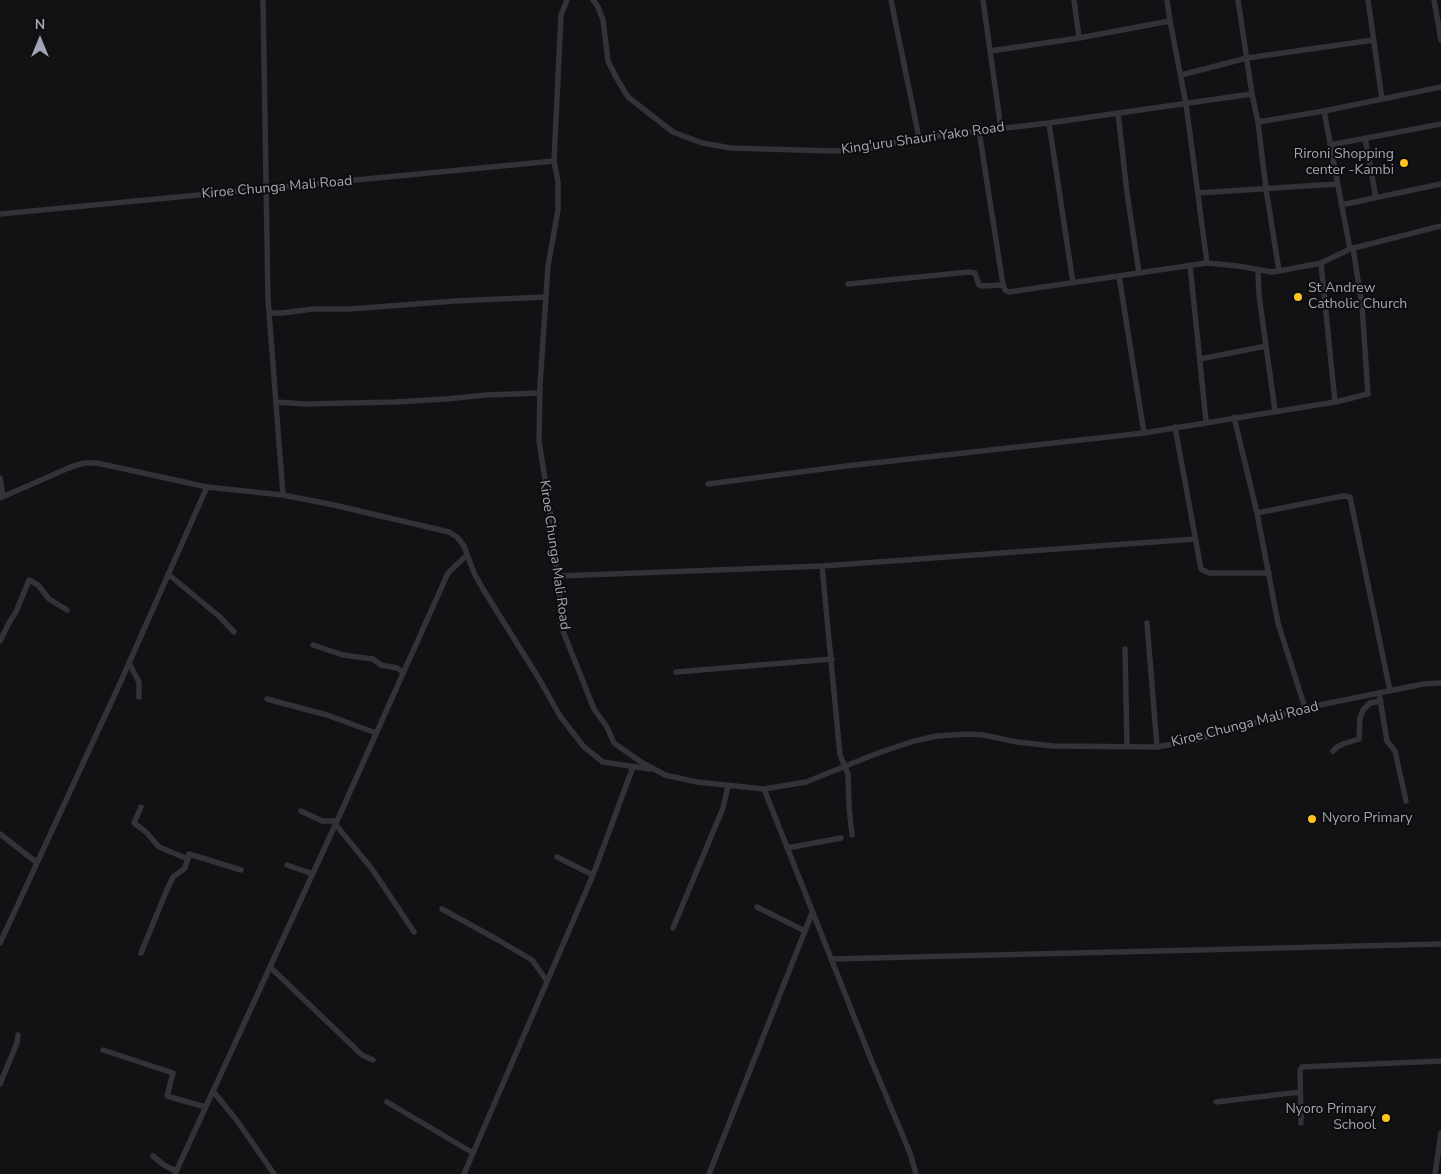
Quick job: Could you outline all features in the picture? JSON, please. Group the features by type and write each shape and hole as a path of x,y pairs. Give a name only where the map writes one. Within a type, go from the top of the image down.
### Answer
{"street":[{"path":"263,0 269,307 284,495"},
{"name":"Kiroe Chunga Mali Road","path":"567,0 561,15 554,162 558,182 558,210 548,266 540,393 539,442 552,524 561,626 594,710 614,743 641,762 665,775 728,786 764,789 806,782 878,753 914,741 951,734 983,735 1054,746 1157,746 1196,740 1305,708 1441,683"},
{"name":"King'uru Shauri Yako Road","path":"593,0 603,20 608,61 628,97 672,132 702,143 731,148 860,150 919,138 1049,123 1252,94"},
{"path":"891,0 919,138"},
{"path":"983,0 1001,128"},
{"path":"1074,0 1079,38"},
{"path":"1167,0 1186,104 1207,263"},
{"path":"1238,0 1258,122 1278,271"},
{"path":"1368,0 1382,99"},
{"path":"1434,0 1441,40"},
{"path":"990,51 1079,38 1170,21"},
{"path":"1181,74 1247,58 1374,40"},
{"path":"1258,122 1324,111 1441,87"},
{"path":"708,484 846,466 1144,432 1335,402 1368,394 1362,306 1324,111"},
{"path":"1118,113 1140,273"},
{"path":"1049,123 1073,283"},
{"path":"1330,144 1441,124"},
{"path":"979,131 1003,284 1005,290 1009,292 1207,263 1272,272 1321,263 1351,248 1441,226"},
{"path":"1364,138 1376,198"},
{"name":"Kiroe Chunga Mali Road","path":"0,214 554,162"},
{"path":"1198,193 1338,184"},
{"path":"1341,205 1441,184"},
{"path":"1321,263 1335,402"},
{"path":"1190,266 1206,421"},
{"path":"1258,269 1275,411"},
{"path":"848,284 969,272 975,273 979,285 1003,284"},
{"path":"1120,276 1144,432"},
{"path":"269,307 271,313 277,313 446,301 546,297"},
{"path":"1200,359 1266,346"},
{"path":"276,402 305,404 385,402 446,399 486,394 540,393"},
{"path":"1234,417 1257,513 1278,623 1305,708"},
{"path":"1175,427 1199,563 1204,572 1269,573"},
{"path":"0,478 2,497 84,464 109,465 207,487 284,495 449,532 457,537 464,546 483,590 538,677 560,716 584,747 602,762 619,766 657,770"},
{"path":"0,943 129,663 207,487"},
{"path":"1257,513 1342,496 1350,497 1390,691"},
{"path":"558,576 822,566 1195,539"},
{"path":"153,1156 175,1172 336,823 448,573 467,555"},
{"path":"822,566 840,755 848,774 852,835"},
{"path":"168,574 220,617 234,632"},
{"path":"0,641 16,612 29,580 38,585 49,599 67,610"},
{"path":"1146,623 1157,746"},
{"path":"313,645 344,655 373,659 381,664 404,672"},
{"path":"1125,649 1128,747"},
{"path":"676,672 832,659"},
{"path":"129,663 139,682 139,698"},
{"path":"1380,693 1387,741 1395,751 1406,801"},
{"path":"266,699 327,715 376,733"},
{"path":"1333,751 1336,746 1360,739 1359,724 1363,710 1370,704 1381,701"},
{"path":"464,1174 592,875 633,767"},
{"path":"672,928 723,808 728,786"},
{"path":"764,789 812,914 910,1153 916,1174"},
{"path":"142,808 134,823 146,832 159,847 188,859"},
{"path":"301,811 322,821 336,823 372,869 414,932"},
{"path":"0,834 36,862"},
{"path":"787,848 841,838"},
{"path":"142,952 166,892 174,877 185,868 190,854 241,870"},
{"path":"557,858 592,875"},
{"path":"287,865 312,874"},
{"path":"757,907 805,930"},
{"path":"442,909 532,960 547,981"},
{"path":"709,1174 812,914"},
{"path":"831,959 1441,944"},
{"path":"270,967 362,1056 373,1060"},
{"path":"0,1084 18,1035"},
{"path":"103,1050 174,1073 167,1096 205,1107"},
{"path":"1301,1124 1300,1070 1302,1067 1441,1061"},
{"path":"213,1092 238,1122 274,1174"},
{"path":"1216,1102 1300,1092"},
{"path":"387,1102 473,1153"},
{"path":"1435,1174 1441,1133"}],"place":[{"name":"Rironi Shopping center -Kambi","path":"1404,163"},
{"name":"St Andrew Catholic Church","path":"1298,297"},
{"name":"Nyoro Primary","path":"1312,819"},
{"name":"Nyoro Primary School","path":"1386,1118"}]}
